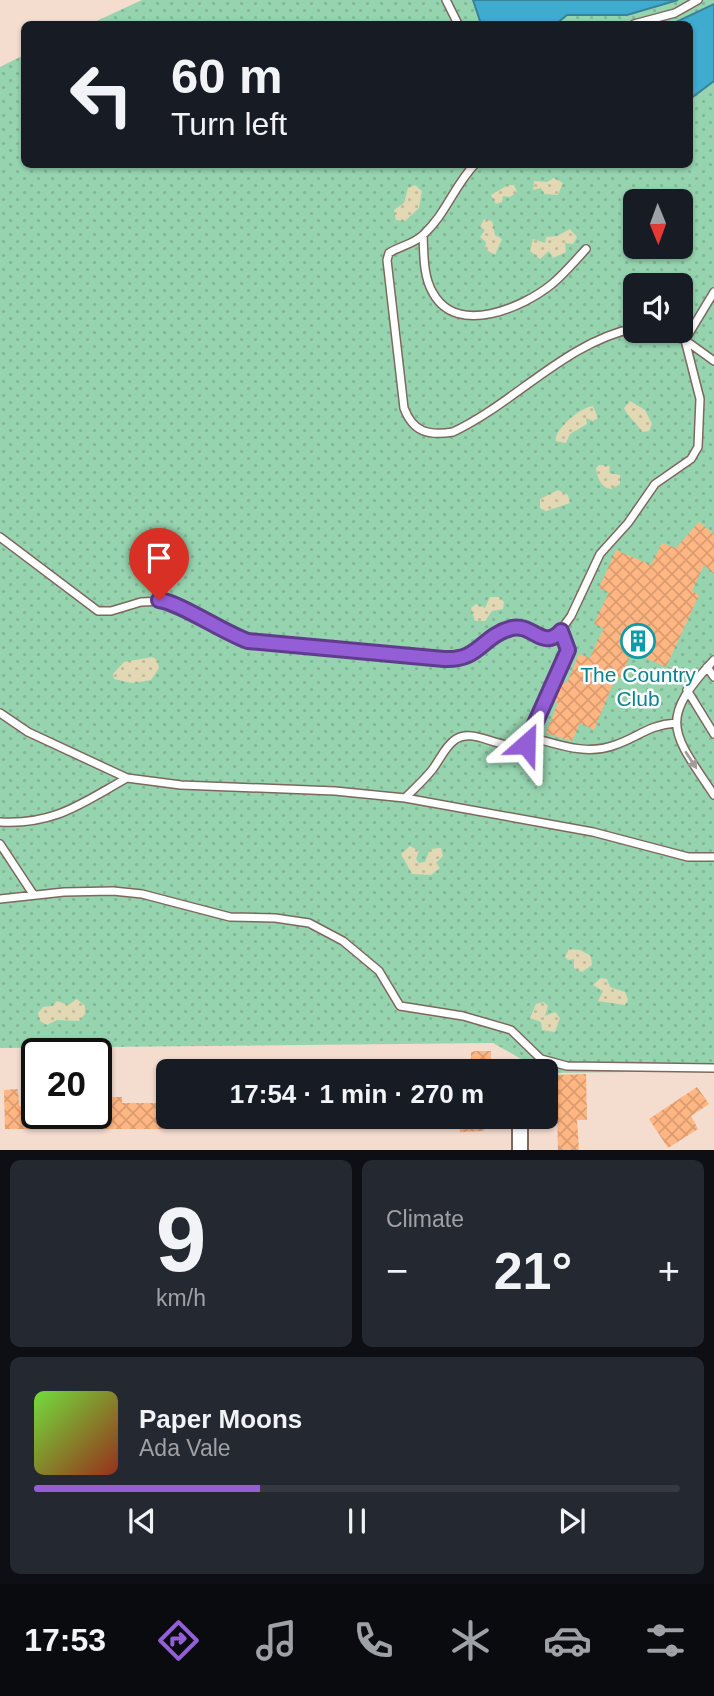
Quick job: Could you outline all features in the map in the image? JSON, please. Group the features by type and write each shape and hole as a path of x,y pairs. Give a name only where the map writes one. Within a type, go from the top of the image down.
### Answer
{"street":[{"path":"520,1129 520,1150"}],"lane":[{"path":"446,0 456,21"},
{"path":"645,21 675,13 698,0"},
{"path":"471,168 458,182 449,205 423,235 389,253 387,260 404,408 410,422 421,432 438,435 468,425 578,352 623,331"},
{"path":"423,235 427,278 433,293 453,312 469,315 499,312 519,305 551,284 586,249"},
{"path":"693,327 714,292"},
{"path":"0,537 99,611 111,611 141,602 166,601 224,632 268,645 458,660 470,656 499,633 510,628 525,628 546,639 555,638 600,555 628,523 655,484 682,466 698,447 699,399 686,343"},
{"path":"689,343 714,362"},
{"path":"405,798 432,771 454,739 468,735 515,748 526,744 568,650 561,631"},
{"path":"714,660 687,690 678,708 676,723 681,745 714,795"},
{"path":"707,667 714,677"},
{"path":"687,690 714,734"},
{"path":"0,713 28,732 127,778 181,785 335,791 405,798 593,832 688,857 714,857"},
{"path":"530,737 576,749 595,750 616,745 653,725 676,723"},
{"path":"0,822 32,822 56,817 127,778"},
{"path":"0,844 33,894"},
{"path":"0,899 33,894 113,891 142,894 230,917 296,920 323,929 358,953 383,974 400,1006 463,1016 511,1030 541,1059 586,1068 714,1068"}],"green space":[{"path":"142,0 714,0 714,1071 558,1073 558,1059 521,1059 493,1043 112,1047 112,1038 21,1038 21,1048 0,1048 0,67 21,56 21,168 693,168 693,21 96,21"}],"sand":[{"path":"554,178 563,183 558,195 544,194 541,188 533,190 534,181 547,182"},
{"path":"415,185 422,191 419,208 405,221 396,220 394,210 404,203 408,188"},
{"path":"508,185 514,185 517,192 510,197 503,196 502,202 496,204 491,195"},
{"path":"484,219 492,221 495,235 502,239 495,255 485,249 486,242 480,237 485,230 480,227"},
{"path":"570,229 577,237 573,244 565,243 566,252 553,258 549,251 540,259 530,251 533,239 545,243 546,237 557,236"},
{"path":"630,401 645,410 652,424 649,431 642,432 625,411 624,408"},
{"path":"593,406 598,418 593,421 586,418 587,424 570,434 566,443 556,441 559,431 569,419"},
{"path":"599,465 610,466 609,473 620,475 620,484 611,489 605,487 597,475 596,468"},
{"path":"558,490 568,495 570,503 546,511 540,508 540,499"},
{"path":"490,597 499,597 504,602 503,609 492,611 485,621 475,621 471,608 476,604 485,608"},
{"path":"152,657 157,660 159,668 151,680 132,683 114,679 113,674 124,662"},
{"path":"410,846 419,851 416,859 419,863 425,862 430,849 441,848 443,856 436,863 440,868 431,875 412,874 401,854"},
{"path":"569,949 580,950 591,956 592,965 582,972 574,968 574,959 568,960 565,957"},
{"path":"601,978 607,979 610,987 625,992 628,1000 625,1005 598,1001 603,991 593,985"},
{"path":"77,999 85,1006 85,1014 79,1021 57,1020 47,1025 40,1021 38,1013 43,1007 52,1006 57,1001 68,1005"},
{"path":"544,1002 548,1006 545,1016 555,1012 560,1018 555,1032 542,1030 541,1022 530,1018 536,1004"}],"water":[{"path":"473,0 678,0 627,15 567,15 560,21 480,21"},
{"path":"714,4 714,81 693,97 693,21 678,21"}],"building":[{"name":"The Country Club","path":"699,522 714,534 714,574 704,565 692,591 699,595 666,667 632,652 620,678 616,676 594,730 580,723 572,741 546,733 558,703 554,701 562,681 567,683 579,654 590,658 604,628 594,624 609,592 599,588 616,550 651,565 662,543 676,548"},
{"path":"491,1051 491,1059 471,1059 471,1052"},
{"path":"586,1074 587,1120 577,1120 579,1150 558,1150 558,1075"},
{"path":"697,1087 709,1104 691,1116 698,1129 668,1148 649,1119"},
{"path":"18,1089 21,1129 5,1129 4,1090"},
{"path":"112,1097 122,1097 122,1103 156,1103 156,1129 112,1129"},
{"path":"460,1129 484,1129 484,1131 460,1132"}],"place":[{"name":"The Country Club","path":"638,641"}],"route":[{"path":"159,600 171,603 224,632 248,641 268,645 444,659 464,659 510,628 525,628 546,639 555,638 561,631 568,650 526,744"}]}
